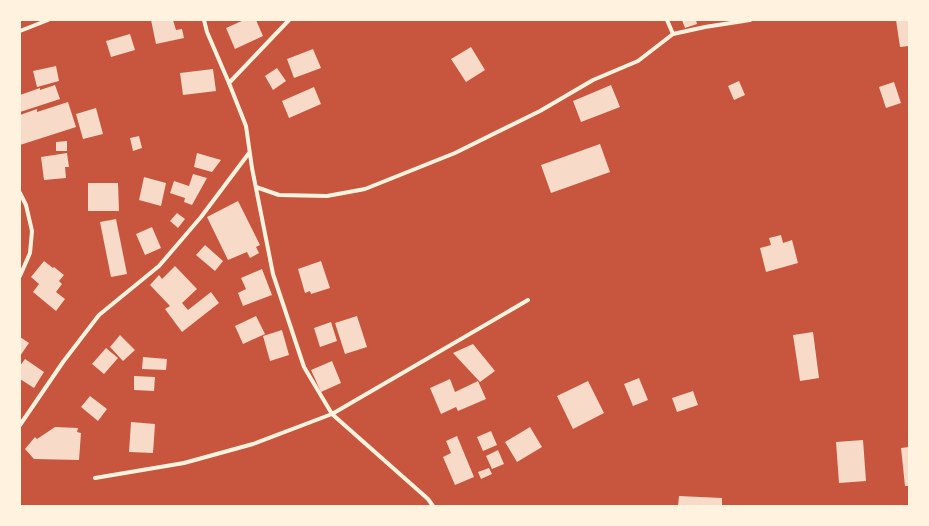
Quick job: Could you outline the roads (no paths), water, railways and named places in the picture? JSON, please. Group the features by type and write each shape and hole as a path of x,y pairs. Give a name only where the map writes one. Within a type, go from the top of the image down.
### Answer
{"street":[{"path":"20,31 48,20"},
{"path":"204,20 207,32 246,126 273,274 304,367 332,414 428,499 433,506"},
{"path":"229,83 289,20"},
{"path":"667,20 673,34"},
{"path":"256,187 279,195 327,196 365,189 455,153 540,111 593,80 638,61 673,34 750,20"},
{"path":"20,425 63,362 99,315 159,266 201,217 250,153"},
{"path":"20,193 26,206 32,231 30,253 20,276"},
{"path":"94,478 191,461 253,444 332,414 528,300"}]}
